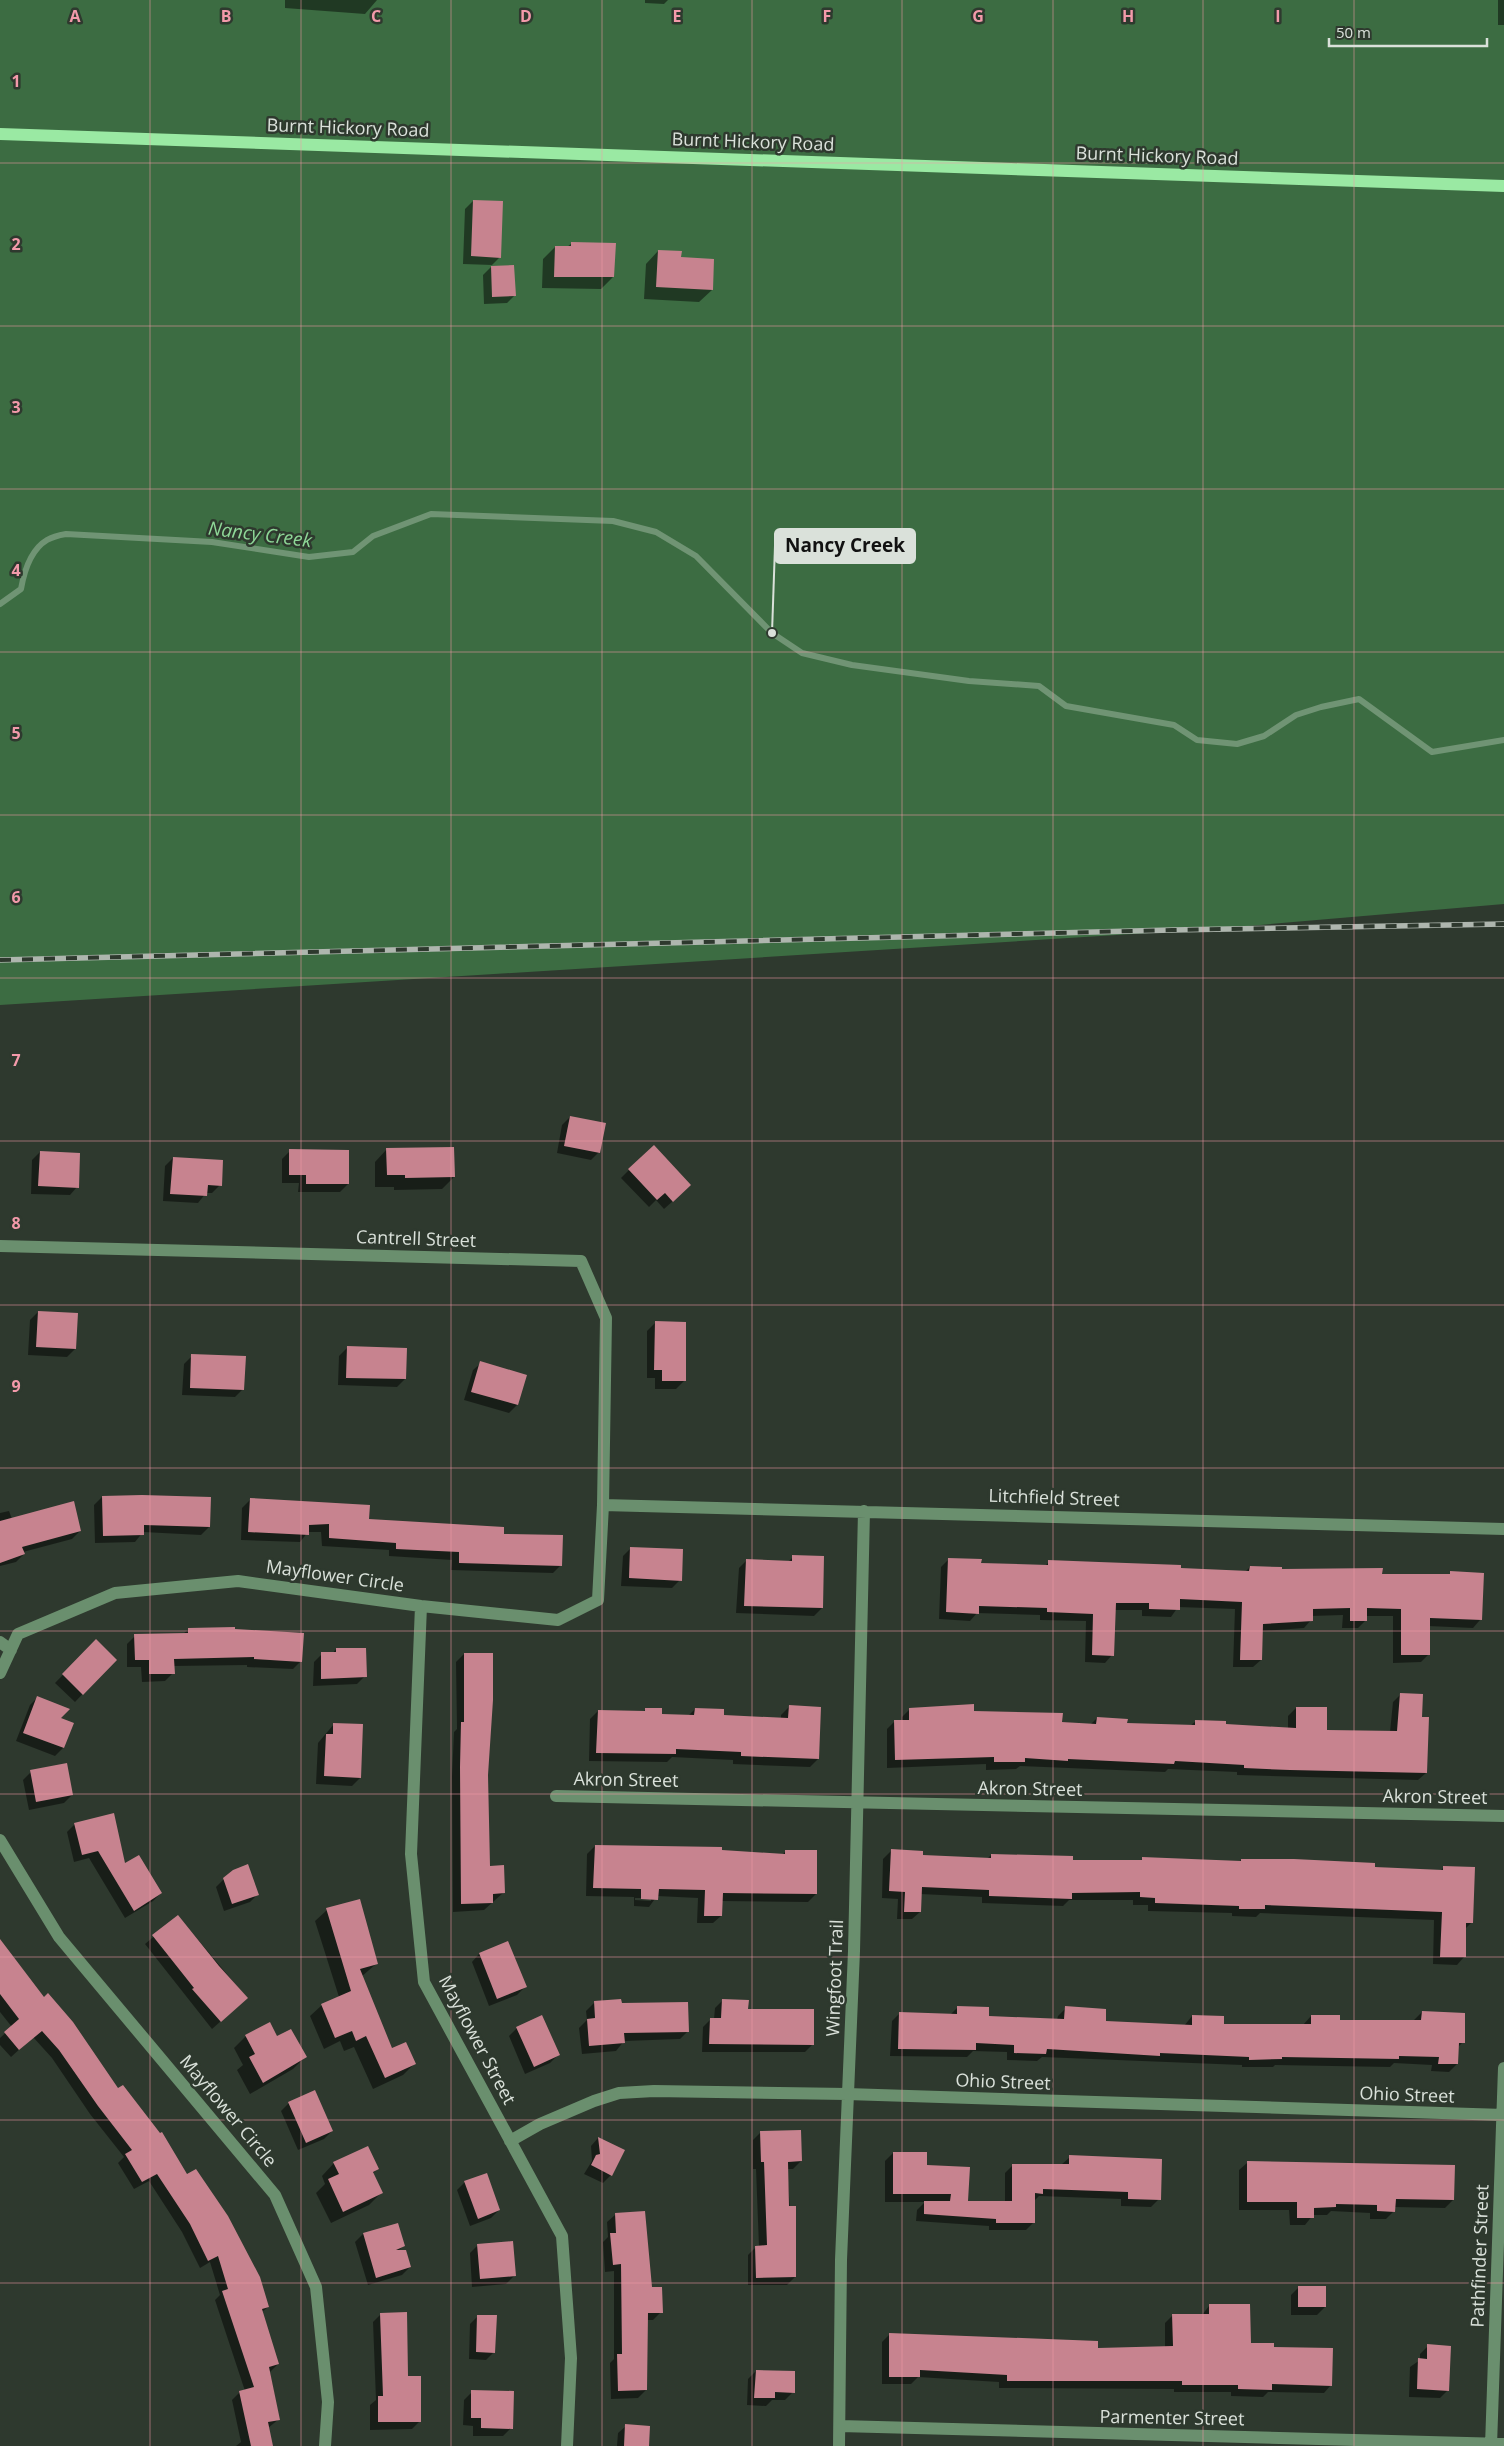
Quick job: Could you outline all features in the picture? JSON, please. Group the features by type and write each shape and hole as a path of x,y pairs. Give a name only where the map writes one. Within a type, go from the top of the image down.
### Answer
{"main road":[{"name":"Burnt Hickory Road","path":"0,134 1504,186"}],"street":[{"name":"Cantrell Street","path":"0,1246 581,1261 606,1318 603,1505"},
{"name":"Litchfield Street","path":"603,1505 864,1510 1504,1529"},
{"name":"Mayflower Circle","path":"0,1673 18,1634 115,1593 238,1581 421,1606 558,1620 598,1600 603,1505"},
{"name":"Wingfoot Trail","path":"839,2446 841,2260 858,1804 859,1658 864,1510"},
{"name":"Mayflower Street","path":"421,1606 411,1854 424,1982 562,2236 571,2358 567,2446"},
{"path":"0,1642 11,1650"},
{"name":"Akron Street","path":"556,1796 858,1804 1504,1816"},
{"name":"Mayflower Circle","path":"0,1840 59,1937 275,2195 316,2287 328,2402 325,2446"},
{"name":"Pathfinder Street","path":"1496,2445 1504,2068"},
{"name":"Ohio Street","path":"510,2141 567,2112 619,2093 654,2091 847,2094 1503,2115"},
{"name":"Parmenter Street","path":"840,2426 1163,2441 1496,2445"}],"green space":[{"path":"0,0 1504,0 1504,904 1213,929 0,1005"}],"building":[{"path":"473,200 503,201 501,258 471,256"},
{"path":"571,242 616,243 614,277 554,277 555,246 571,246"},
{"path":"658,250 682,251 681,257 714,259 713,290 656,287"},
{"path":"514,265 516,296 492,297 491,266"},
{"path":"570,1116 606,1123 600,1153 564,1146"},
{"path":"654,1145 691,1185 673,1202 665,1193 657,1200 628,1169"},
{"path":"454,1147 455,1177 405,1178 405,1175 387,1175 386,1148"},
{"path":"289,1149 349,1150 349,1184 306,1184 306,1175 289,1175"},
{"path":"40,1151 80,1153 79,1188 38,1186"},
{"path":"173,1157 223,1160 222,1186 208,1185 207,1196 170,1194"},
{"path":"38,1311 78,1313 76,1349 36,1347"},
{"path":"655,1321 686,1322 686,1381 662,1381 662,1370 654,1370"},
{"path":"347,1346 407,1348 406,1379 346,1378"},
{"path":"191,1354 246,1356 244,1390 190,1388"},
{"path":"480,1361 527,1375 518,1405 471,1392"},
{"path":"102,1496 211,1497 210,1527 144,1525 144,1535 103,1536"},
{"path":"250,1498 370,1505 369,1519 504,1527 504,1534 563,1535 562,1566 459,1563 459,1552 396,1549 396,1543 329,1538 329,1524 309,1525 309,1535 248,1532"},
{"path":"74,1501 81,1531 22,1547 25,1554 0,1563 0,1521"},
{"path":"630,1547 683,1549 682,1581 629,1578"},
{"path":"792,1555 824,1556 823,1608 744,1606 746,1559 792,1561"},
{"path":"948,1558 982,1559 981,1563 1048,1565 1048,1560 1181,1565 1181,1568 1249,1571 1250,1566 1282,1567 1282,1569 1383,1568 1382,1574 1450,1574 1450,1571 1484,1573 1482,1620 1430,1618 1430,1655 1401,1655 1401,1609 1367,1608 1367,1621 1350,1621 1350,1608 1313,1609 1313,1621 1263,1624 1262,1660 1240,1660 1242,1602 1180,1599 1180,1610 1149,1609 1149,1603 1116,1603 1114,1656 1092,1655 1093,1614 1047,1612 1047,1608 979,1606 979,1614 946,1612"},
{"path":"235,1627 235,1629 304,1633 302,1662 254,1659 254,1657 174,1659 175,1674 149,1674 149,1660 135,1660 134,1634 188,1633 188,1628"},
{"path":"96,1639 117,1660 83,1695 62,1674"},
{"path":"336,1648 366,1648 367,1677 321,1679 321,1652 336,1652"},
{"path":"464,1653 493,1653 493,1700 488,1775 490,1866 504,1865 505,1893 493,1894 493,1903 461,1904 460,1767 461,1722 464,1722"},
{"path":"1400,1693 1423,1694 1422,1717 1429,1717 1427,1773 1244,1768 1244,1765 1175,1761 1174,1764 1025,1758 1025,1762 994,1762 994,1757 895,1760 894,1720 909,1720 909,1708 974,1704 974,1711 1063,1713 1062,1722 1096,1724 1097,1717 1128,1719 1127,1723 1195,1725 1195,1720 1226,1721 1226,1724 1296,1728 1296,1707 1327,1707 1327,1730 1397,1731"},
{"path":"37,1696 70,1709 61,1718 74,1723 64,1748 23,1733"},
{"path":"789,1705 821,1707 819,1759 741,1756 741,1752 676,1749 676,1754 596,1753 598,1710 645,1711 645,1708 662,1708 662,1714 694,1715 695,1708 724,1709 724,1715 788,1718"},
{"path":"333,1723 363,1724 361,1778 324,1776 326,1734 333,1734"},
{"path":"67,1763 73,1795 36,1802 30,1770"},
{"path":"114,1813 125,1863 139,1855 162,1893 134,1911 98,1851 82,1855 74,1823"},
{"path":"595,1845 722,1847 722,1850 785,1854 785,1850 817,1850 817,1894 723,1893 722,1916 704,1916 705,1890 659,1889 658,1900 641,1899 641,1889 593,1888"},
{"path":"891,1849 923,1851 923,1855 991,1858 991,1854 1073,1856 1073,1860 1142,1860 1142,1857 1241,1861 1241,1859 1294,1859 1375,1863 1375,1867 1443,1870 1443,1866 1475,1867 1473,1923 1466,1923 1466,1957 1440,1957 1442,1912 1265,1905 1265,1909 1239,1909 1239,1906 1155,1903 1155,1898 1140,1897 1140,1892 1072,1893 1072,1899 989,1896 989,1890 922,1887 921,1912 904,1912 905,1892 889,1891"},
{"path":"248,1864 259,1895 232,1904 223,1878 233,1870"},
{"path":"360,1899 378,1964 360,1969 392,2048 406,2042 416,2064 385,2078 366,2036 356,2041 352,2031 335,2038 321,2004 351,1991 326,1908"},
{"path":"178,1915 219,1966 248,1998 221,2022 192,1989 194,1988 152,1935"},
{"path":"0,1939 44,1997 48,1993 73,2022 118,2088 123,2085 160,2133 162,2132 187,2174 196,2169 228,2216 260,2277 269,2307 262,2309 279,2364 269,2367 280,2420 268,2422 273,2446 251,2446 239,2391 254,2387 222,2291 228,2289 218,2256 208,2261 190,2224 157,2174 142,2182 125,2154 132,2150 98,2106 59,2050 42,2031 19,2050 4,2032 19,2019 0,1994"},
{"path":"508,1941 527,1987 497,1999 479,1953"},
{"path":"621,1999 622,2003 688,2002 689,2032 624,2033 625,2043 589,2046 587,2019 595,2018 594,2001"},
{"path":"722,1999 749,2000 748,2009 814,2009 814,2045 709,2044 710,2018 721,2018"},
{"path":"957,2006 989,2007 989,2016 1064,2019 1065,2006 1106,2009 1106,2021 1192,2025 1192,2015 1224,2016 1224,2024 1311,2024 1311,2015 1340,2015 1340,2020 1421,2020 1422,2011 1465,2013 1465,2043 1459,2043 1458,2064 1438,2064 1439,2057 1399,2056 1399,2059 1282,2057 1282,2059 1249,2060 1249,2057 1160,2053 1160,2056 1047,2049 1046,2054 1014,2053 1014,2045 976,2043 976,2050 898,2049 899,2012 957,2014"},
{"path":"542,2015 560,2055 534,2067 516,2027"},
{"path":"270,2022 277,2036 291,2029 307,2057 263,2083 249,2057 255,2054 245,2035"},
{"path":"315,2090 333,2131 306,2143 288,2102"},
{"path":"801,2130 802,2161 788,2162 789,2206 796,2206 796,2277 756,2278 755,2246 767,2245 764,2162 761,2162 760,2131"},
{"path":"598,2137 625,2150 612,2176 591,2165 596,2155 600,2154"},
{"path":"368,2146 379,2169 373,2172 383,2193 343,2212 328,2179 339,2174 333,2162"},
{"path":"893,2152 927,2152 927,2165 970,2167 968,2201 1012,2201 1012,2164 1069,2164 1069,2155 1162,2159 1161,2200 1128,2199 1128,2192 1043,2189 1043,2194 1035,2193 1035,2223 996,2223 996,2219 924,2214 924,2201 950,2201 951,2194 893,2194"},
{"path":"1247,2161 1455,2165 1454,2200 1396,2199 1395,2212 1377,2211 1377,2205 1336,2204 1336,2207 1314,2208 1314,2218 1297,2218 1297,2202 1247,2202"},
{"path":"487,2173 500,2210 478,2219 464,2181"},
{"path":"645,2211 652,2287 662,2287 663,2313 648,2313 647,2390 618,2391 617,2354 622,2354 621,2264 613,2265 610,2233 616,2233 615,2213"},
{"path":"398,2223 405,2246 396,2250 406,2250 411,2267 376,2278 363,2233"},
{"path":"513,2241 516,2276 480,2279 477,2244"},
{"path":"1298,2286 1326,2286 1326,2307 1298,2307"},
{"path":"1209,2304 1250,2304 1251,2343 1274,2343 1274,2347 1333,2348 1332,2386 1272,2384 1272,2390 1238,2389 1238,2385 1182,2385 1182,2381 1007,2381 1007,2375 920,2370 920,2377 889,2377 889,2333 1098,2341 1098,2348 1173,2346 1172,2314 1209,2314"},
{"path":"407,2312 408,2376 421,2376 421,2422 378,2422 378,2396 383,2396 380,2313"},
{"path":"477,2315 497,2315 495,2353 476,2352"},
{"path":"1427,2344 1451,2346 1449,2391 1417,2389 1418,2358 1427,2359"},
{"path":"756,2370 795,2371 795,2393 775,2392 775,2398 754,2398"},
{"path":"471,2390 514,2391 513,2429 481,2428 481,2418 471,2418"},
{"path":"625,2424 650,2426 649,2446 624,2446"}],"waterway":[{"name":"Nancy Creek","path":"0,604 21,589 26,569 36,549 49,539 66,534 212,542 309,557 353,552 373,536 431,514 613,521 656,532 696,556 772,633 802,653 852,665 969,681 1039,686 1066,706 1174,725 1197,740 1237,744 1264,736 1296,715 1321,707 1359,699 1432,752 1504,740"}],"railway":[{"path":"0,960 1172,930 1504,924"}],"place":[{"name":"Nancy Creek","path":"772,633"}]}
